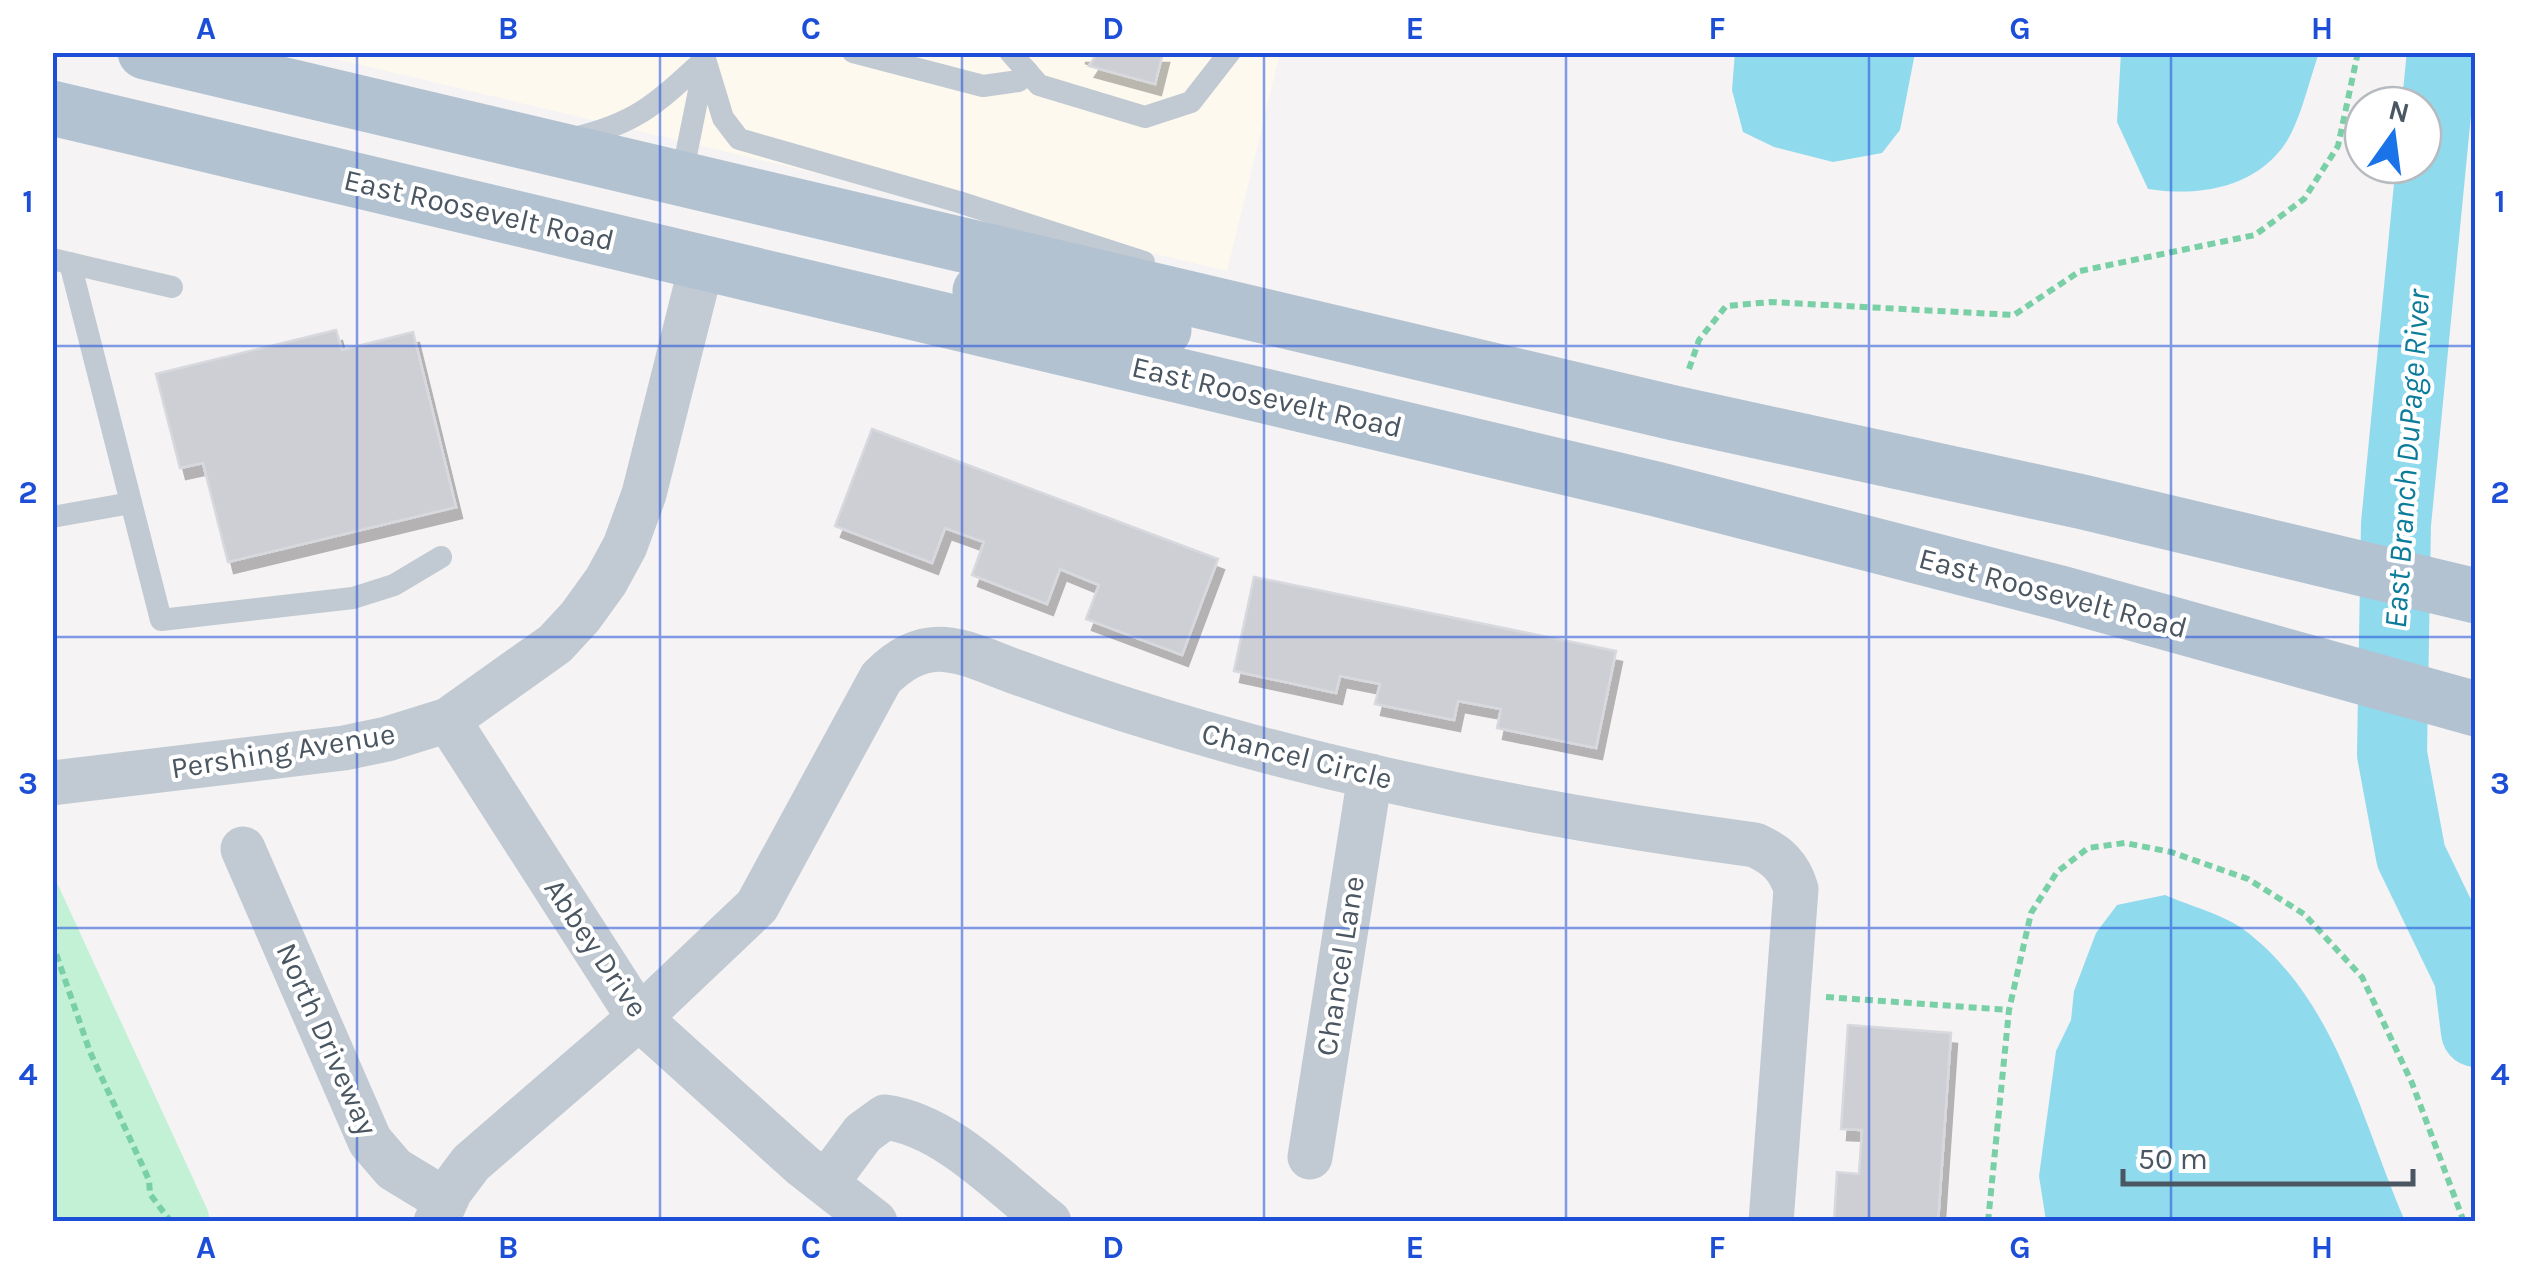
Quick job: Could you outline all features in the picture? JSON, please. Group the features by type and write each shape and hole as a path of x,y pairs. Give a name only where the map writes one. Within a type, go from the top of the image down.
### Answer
{"main road":[{"path":"144,52 1674,413 2082,502 2451,590"},
{"path":"52,79 585,202 639,209 666,202 681,180"},
{"name":"East Roosevelt Road","path":"52,108 1656,489 2060,593 2451,702"},
{"path":"702,264 748,241 1161,330 1257,314"},
{"path":"1656,489 1674,413"}],"street":[{"name":"Pershing Avenue","path":"52,783 344,748 386,739 448,720 554,644 606,581 626,546 644,494 702,264"},
{"name":"Chancel Circle","path":"441,1211 471,1164 640,1018 757,906 881,678 900,658 924,650 954,650 1120,711 1370,776 1637,829 1755,846 1770,852 1791,874 1796,889 1771,1222"},
{"name":"Abbey Drive","path":"448,720 640,1018 875,1222"},
{"name":"Chancel Lane","path":"1310,1157 1370,776"},
{"name":"North Driveway","path":"244,849 370,1141 441,1211"},
{"path":"826,1183 863,1133 885,1117 906,1120 937,1134 1049,1222"}],"lane":[{"path":"853,52 983,86 1019,81 1027,71"},
{"path":"1010,52 1038,85 1145,116 1191,102 1230,52"},
{"path":"538,146 627,123 656,106 706,56"},
{"path":"681,180 706,56"},
{"path":"706,56 723,118 739,139 959,202 1432,356"},
{"path":"172,287 61,261 161,620 353,598 394,585 441,557"},
{"path":"52,518 131,503"}],"path":[{"path":"1674,413 1699,340 1726,306 1771,302 2014,316 2080,271 2256,235 2304,198 2338,146 2358,52"},
{"path":"1988,1222 2009,1010 2032,913 2056,872 2088,848 2125,843 2171,852 2248,879 2304,914 2362,977 2412,1083 2464,1222"},
{"path":"52,942 90,1052 149,1180 150,1194 171,1222"},
{"path":"1789,994 2009,1010"}],"shaded area":[{"path":"311,53 1280,53 1227,271"}],"green space":[{"path":"52,872 208,1211 210,1221 53,1221"}],"water":[{"path":"1735,52 1915,53 1900,130 1882,153 1833,162 1774,147 1743,132 1732,90"},
{"path":"2121,52 2319,53 2297,121 2275,157 2225,186 2167,191 2148,189 2117,122"},
{"path":"2165,895 2243,929 2302,990 2343,1063 2405,1221 2046,1221 2039,1176 2056,1051 2071,1020 2074,991 2096,933 2117,905"}],"building":[{"path":"1079,52 1163,52 1155,84 1089,66 1095,57"},
{"path":"336,330 342,350 413,332 456,507 228,562 203,463 180,468 156,374"},
{"path":"872,429 1218,559 1182,655 1086,619 1099,585 1060,569 1047,604 972,575 984,542 945,528 932,563 835,526"},
{"path":"1254,577 1616,651 1596,748 1497,728 1501,709 1458,701 1454,720 1375,704 1380,684 1340,676 1336,693 1234,671"},
{"path":"1848,1025 1951,1033 1938,1222 1834,1222 1837,1172 1859,1174 1862,1130 1841,1129"}],"waterway":[{"name":"East Branch DuPage River","path":"2442,52 2396,524 2392,754 2411,856 2469,976 2476,1032"}]}
